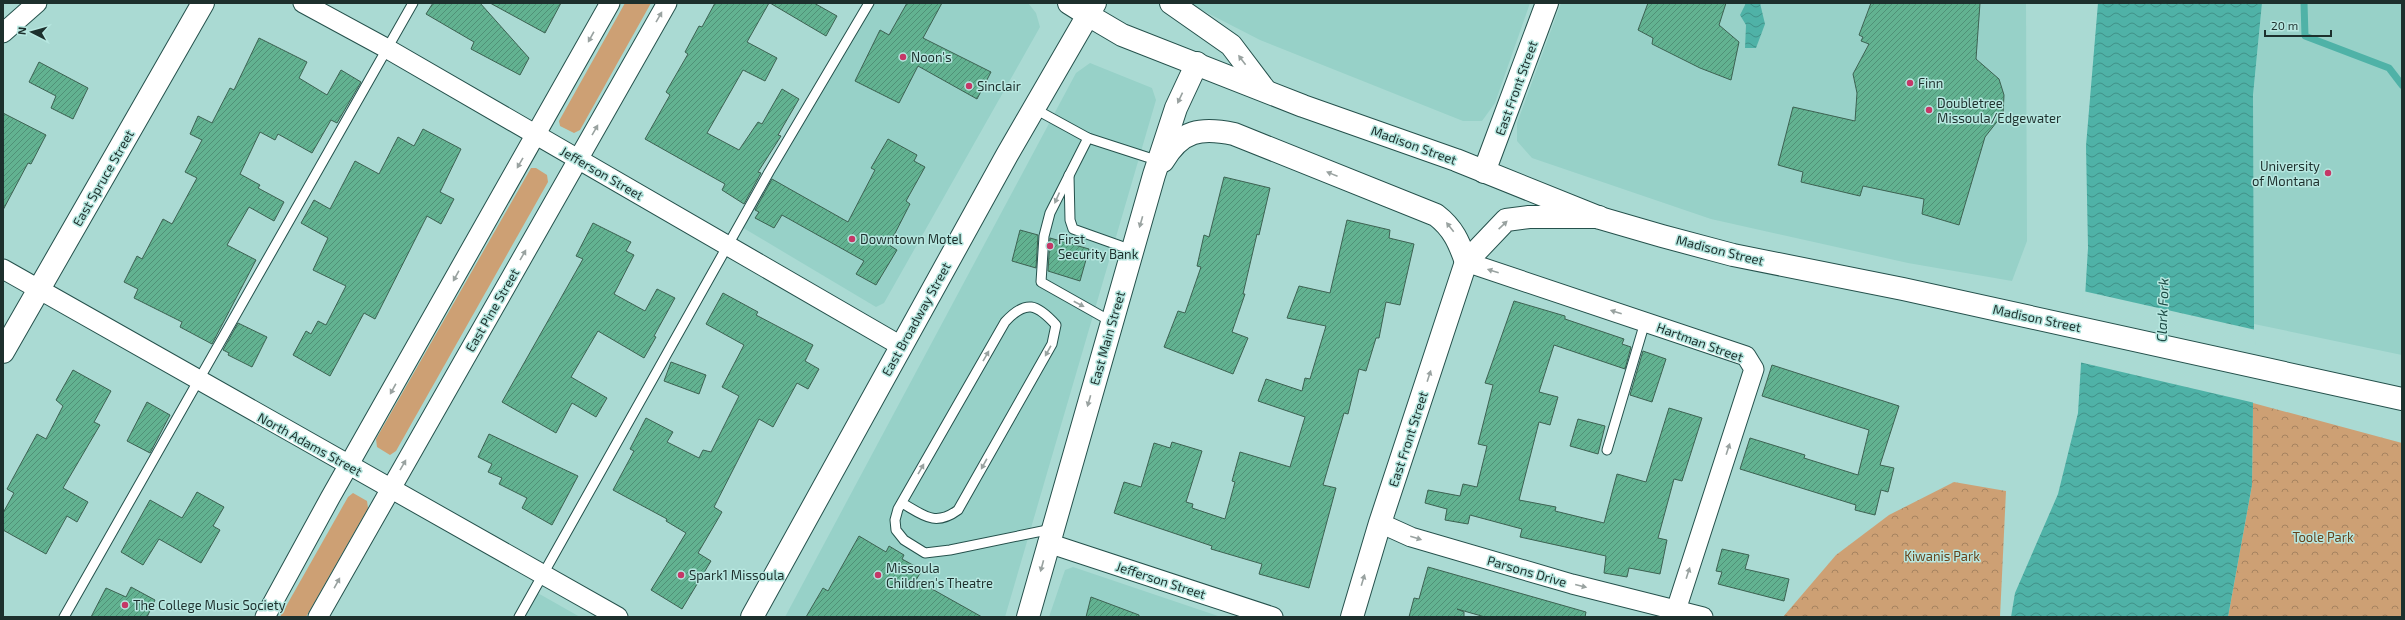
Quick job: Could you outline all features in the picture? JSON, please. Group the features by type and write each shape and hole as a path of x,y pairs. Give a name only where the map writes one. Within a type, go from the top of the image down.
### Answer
{"main road":[{"name":"East Spruce Street","path":"3,352 40,291 203,3"},
{"name":"Madison Street","path":"1069,3 1092,9 1122,35 1197,63 1265,91 1484,172 1600,218 1733,255 1903,289 2402,399"},
{"path":"1171,3 1231,45 1265,91"},
{"name":"East Front Street","path":"1484,172 1547,3"},
{"name":"East Broadway Street","path":"752,617 901,346 1092,9"},
{"name":"East Main Street","path":"1028,617 1050,536 1157,168 1176,108 1197,63"},
{"path":"1157,168 1171,149 1190,134 1206,130 1234,134 1436,215 1448,223 1456,236 1466,262 1506,220 1529,216 1600,218"},
{"name":"East Front Street","path":"1352,617 1380,523 1466,262"}],"street":[{"path":"3,32 37,3"},
{"name":"Jefferson Street","path":"303,3 386,48 535,136 578,159 727,247 901,346"},
{"path":"265,617 330,498 350,466 610,3"},
{"name":"East Pine Street","path":"318,617 667,3"},
{"name":"Hartman Street","path":"1466,262 1746,356 1754,369 1676,610"},
{"name":"North Adams Street","path":"3,269 198,381 544,574 618,617"},
{"name":"Parsons Drive","path":"1380,523 1411,537 1572,584 1676,610"},
{"name":"Jefferson Street","path":"1050,536 1274,617"},
{"path":"1676,610 1703,617"}],"lane":[{"path":"64,617 386,48 413,3"},
{"path":"519,617 769,172 869,3"},
{"path":"1035,109 1088,138 1157,168"},
{"path":"1088,138 1050,213 1044,236 1041,282 1112,322"},
{"path":"1069,174 1070,220 1073,229 1133,250"},
{"path":"902,503 931,519 947,518 958,510 1052,344 1056,325 1043,310 1028,307 1017,309 1005,322 902,503 895,520 896,530 904,540 925,553 1050,536"},
{"path":"1606,450 1645,322"}],"shaded area":[{"path":"869,3 1028,3 1036,13 1040,27 884,303 876,307 740,226"},
{"path":"1188,3 1530,3 1495,103 1482,121 1463,121 1260,40"},
{"path":"1561,3 2026,3 2027,241 2012,281 1908,263 1711,219 1532,158 1517,141 1517,123"},
{"name":"University of Montana","path":"2262,3 2402,3 2402,355 2254,324 2253,95"},
{"path":"1090,63 1152,88 1156,100 1005,617 785,617 1076,73"},
{"path":"1073,567 1221,617 1049,617 1065,570"},
{"path":"534,591 543,596 580,617 520,617"}],"green space":[{"path":"625,3 651,3 580,130 574,133 560,126 559,121"},
{"path":"531,168 536,168 547,175 548,182 396,451 390,455 377,447 376,439"},
{"name":"Toole Park","path":"2253,403 2402,443 2402,617 2228,617 2252,485"},
{"name":"Kiwanis Park","path":"1954,482 2006,491 2000,617 1783,617 1836,555 1889,515"},
{"path":"353,493 367,501 368,508 306,617 280,617 348,497"}],"water":[{"path":"1746,3 1760,3 1765,24 1756,48 1745,48 1746,25 1740,15"},
{"name":"Clark Fork","path":"2098,3 2262,3 2253,95 2254,324 2252,485 2228,617 2011,617 2015,593 2058,494 2078,413 2088,248 2086,146"}],"pier":[{"path":"2083,291 2256,330 2255,403 2079,362"}],"building":[{"path":"433,3 480,3 529,58 520,75 471,49 474,42 426,14"},
{"path":"490,3 561,3 545,33"},
{"path":"715,3 769,3 747,42 777,58 765,81 743,70 707,133 739,150 758,122 762,124 782,89 799,99 778,135 781,136 758,172 761,173 744,204 722,190 725,184 645,139 670,95 666,92 688,54 685,52 699,26 702,27"},
{"path":"770,3 814,3 837,16 826,36"},
{"path":"907,3 942,3 923,38 991,72 977,99 918,66 899,103 855,81 880,30 889,35"},
{"path":"1648,3 1726,3 1719,25 1739,42 1731,80 1700,68 1652,44 1653,38 1638,30"},
{"name":"Doubletree Missoula/Edgewater","path":"1871,3 1980,3 1976,59 1999,79 2004,95 2003,114 1985,137 1959,225 1922,214 1924,199 1863,186 1860,196 1801,182 1803,172 1778,165 1793,107 1855,121 1857,93 1853,74 1869,44 1861,41 1863,37 1859,35"},
{"path":"259,38 307,62 299,78 327,95 341,70 361,82 337,123 331,120 312,153 278,134 275,140 260,132 240,174 260,185 258,188 284,202 274,221 249,207 227,245 256,260 212,344 180,327 182,322 134,298 138,289 124,282 137,256 142,259 163,219 172,224 197,178 185,172 202,140 190,134 198,116 212,123 230,88 234,90"},
{"path":"39,62 88,88 73,119 51,108 56,96 29,82"},
{"path":"3,113 46,135 31,164 28,163 3,210"},
{"path":"423,129 461,149 440,192 454,199 441,224 427,216 375,319 364,313 330,376 293,355 306,331 311,334 318,321 326,325 346,286 313,270 328,238 301,223 314,200 330,209 355,161 379,174 398,137 414,146"},
{"path":"888,139 917,155 914,161 925,167 906,201 910,204 889,245 897,250 876,285 856,274 864,261 782,215 774,228 755,218 759,212 755,210 772,179 848,222 875,170 871,168"},
{"path":"1224,177 1270,188 1259,235 1257,234 1243,294 1245,294 1232,332 1248,338 1233,374 1164,347 1178,311 1185,313 1201,267 1197,266 1204,235 1209,237"},
{"path":"1347,220 1390,230 1389,238 1414,244 1400,305 1386,302 1379,338 1376,338 1366,371 1359,369 1348,414 1344,413 1323,485 1336,488 1309,588 1259,574 1262,564 1211,549 1212,546 1114,513 1124,482 1141,487 1154,443 1170,448 1172,442 1202,451 1186,502 1193,504 1192,508 1225,519 1235,482 1232,481 1240,452 1290,467 1305,417 1258,401 1266,379 1302,391 1305,378 1310,379 1326,326 1287,318 1299,286 1330,293"},
{"path":"593,223 631,242 626,251 634,255 614,294 645,311 657,289 675,298 654,336 656,337 644,358 598,331 571,377 607,398 596,417 572,403 556,433 502,402 583,259 576,256"},
{"path":"1020,230 1038,235 1036,268 1012,261"},
{"path":"1050,238 1089,249 1080,281 1048,271"},
{"path":"723,293 758,312 756,315 813,345 805,361 819,369 808,389 797,383 773,427 759,419 714,507 722,512 698,553 711,561 682,609 651,590 686,533 666,521 667,519 613,490 634,451 630,449 646,418 673,432 667,442 699,458 703,450 711,452 739,396 722,387 744,345 706,324"},
{"path":"1514,301 1565,316 1565,319 1624,339 1622,344 1631,347 1625,369 1554,345 1539,392 1558,397 1550,425 1539,422 1519,500 1556,507 1555,511 1604,523 1617,474 1646,482 1669,408 1702,418 1682,481 1674,479 1658,538 1667,540 1660,574 1629,568 1627,577 1604,573 1606,556 1520,537 1522,529 1470,515 1468,524 1445,520 1447,509 1425,503 1428,490 1460,496 1463,484 1477,487 1487,446 1478,444 1493,385 1485,383"},
{"path":"238,323 267,337 252,367 228,355 229,353 223,350"},
{"path":"1643,351 1666,359 1652,402 1630,395"},
{"path":"671,362 706,375 699,394 664,381"},
{"path":"1772,365 1899,406 1880,465 1894,468 1888,492 1881,490 1875,515 1855,510 1856,505 1740,469 1750,438 1805,455 1804,458 1858,475 1869,430 1762,396"},
{"path":"73,370 111,391 94,422 100,425 63,488 88,502 77,522 67,516 46,554 3,530 3,513 14,493 7,489 37,434 46,439 63,406 56,400"},
{"path":"147,402 170,415 150,453 127,441"},
{"path":"1578,419 1605,426 1598,454 1570,446"},
{"path":"489,434 578,476 552,525 522,508 527,498 499,484 502,478 488,472 492,464 478,457"},
{"path":"197,492 224,507 213,526 220,530 201,563 159,539 143,565 121,552 150,500 182,518"},
{"name":"Missoula Children's Theatre","path":"859,536 886,552 889,546 904,555 902,559 922,570 916,580 982,617 806,617 823,588 828,591"},
{"path":"1722,549 1749,555 1745,569 1789,579 1784,601 1718,584 1722,572 1716,571"},
{"path":"1428,567 1586,612 1585,617 1485,617 1457,609 1464,612 1464,617 1409,617 1414,598 1419,599"},
{"name":"The College Music Society","path":"131,587 155,600 147,617 91,617 106,588 126,597"},
{"path":"1091,597 1139,615 1139,617 1086,617"}],"waterway":[{"path":"2304,3 2305,36 2389,68 2402,85"}],"place":[{"name":"Noon's","path":"903,57"},
{"name":"Finn","path":"1910,83"},
{"name":"Sinclair","path":"969,86"},
{"name":"Doubletree Missoula/Edgewater","path":"1929,110"},
{"name":"University of Montana","path":"2328,173"},
{"name":"Downtown Motel","path":"852,239"},
{"name":"First Security Bank","path":"1050,246"},
{"name":"Spark1 Missoula","path":"681,575"},
{"name":"Missoula Children's Theatre","path":"878,575"},
{"name":"The College Music Society","path":"125,605"}]}
